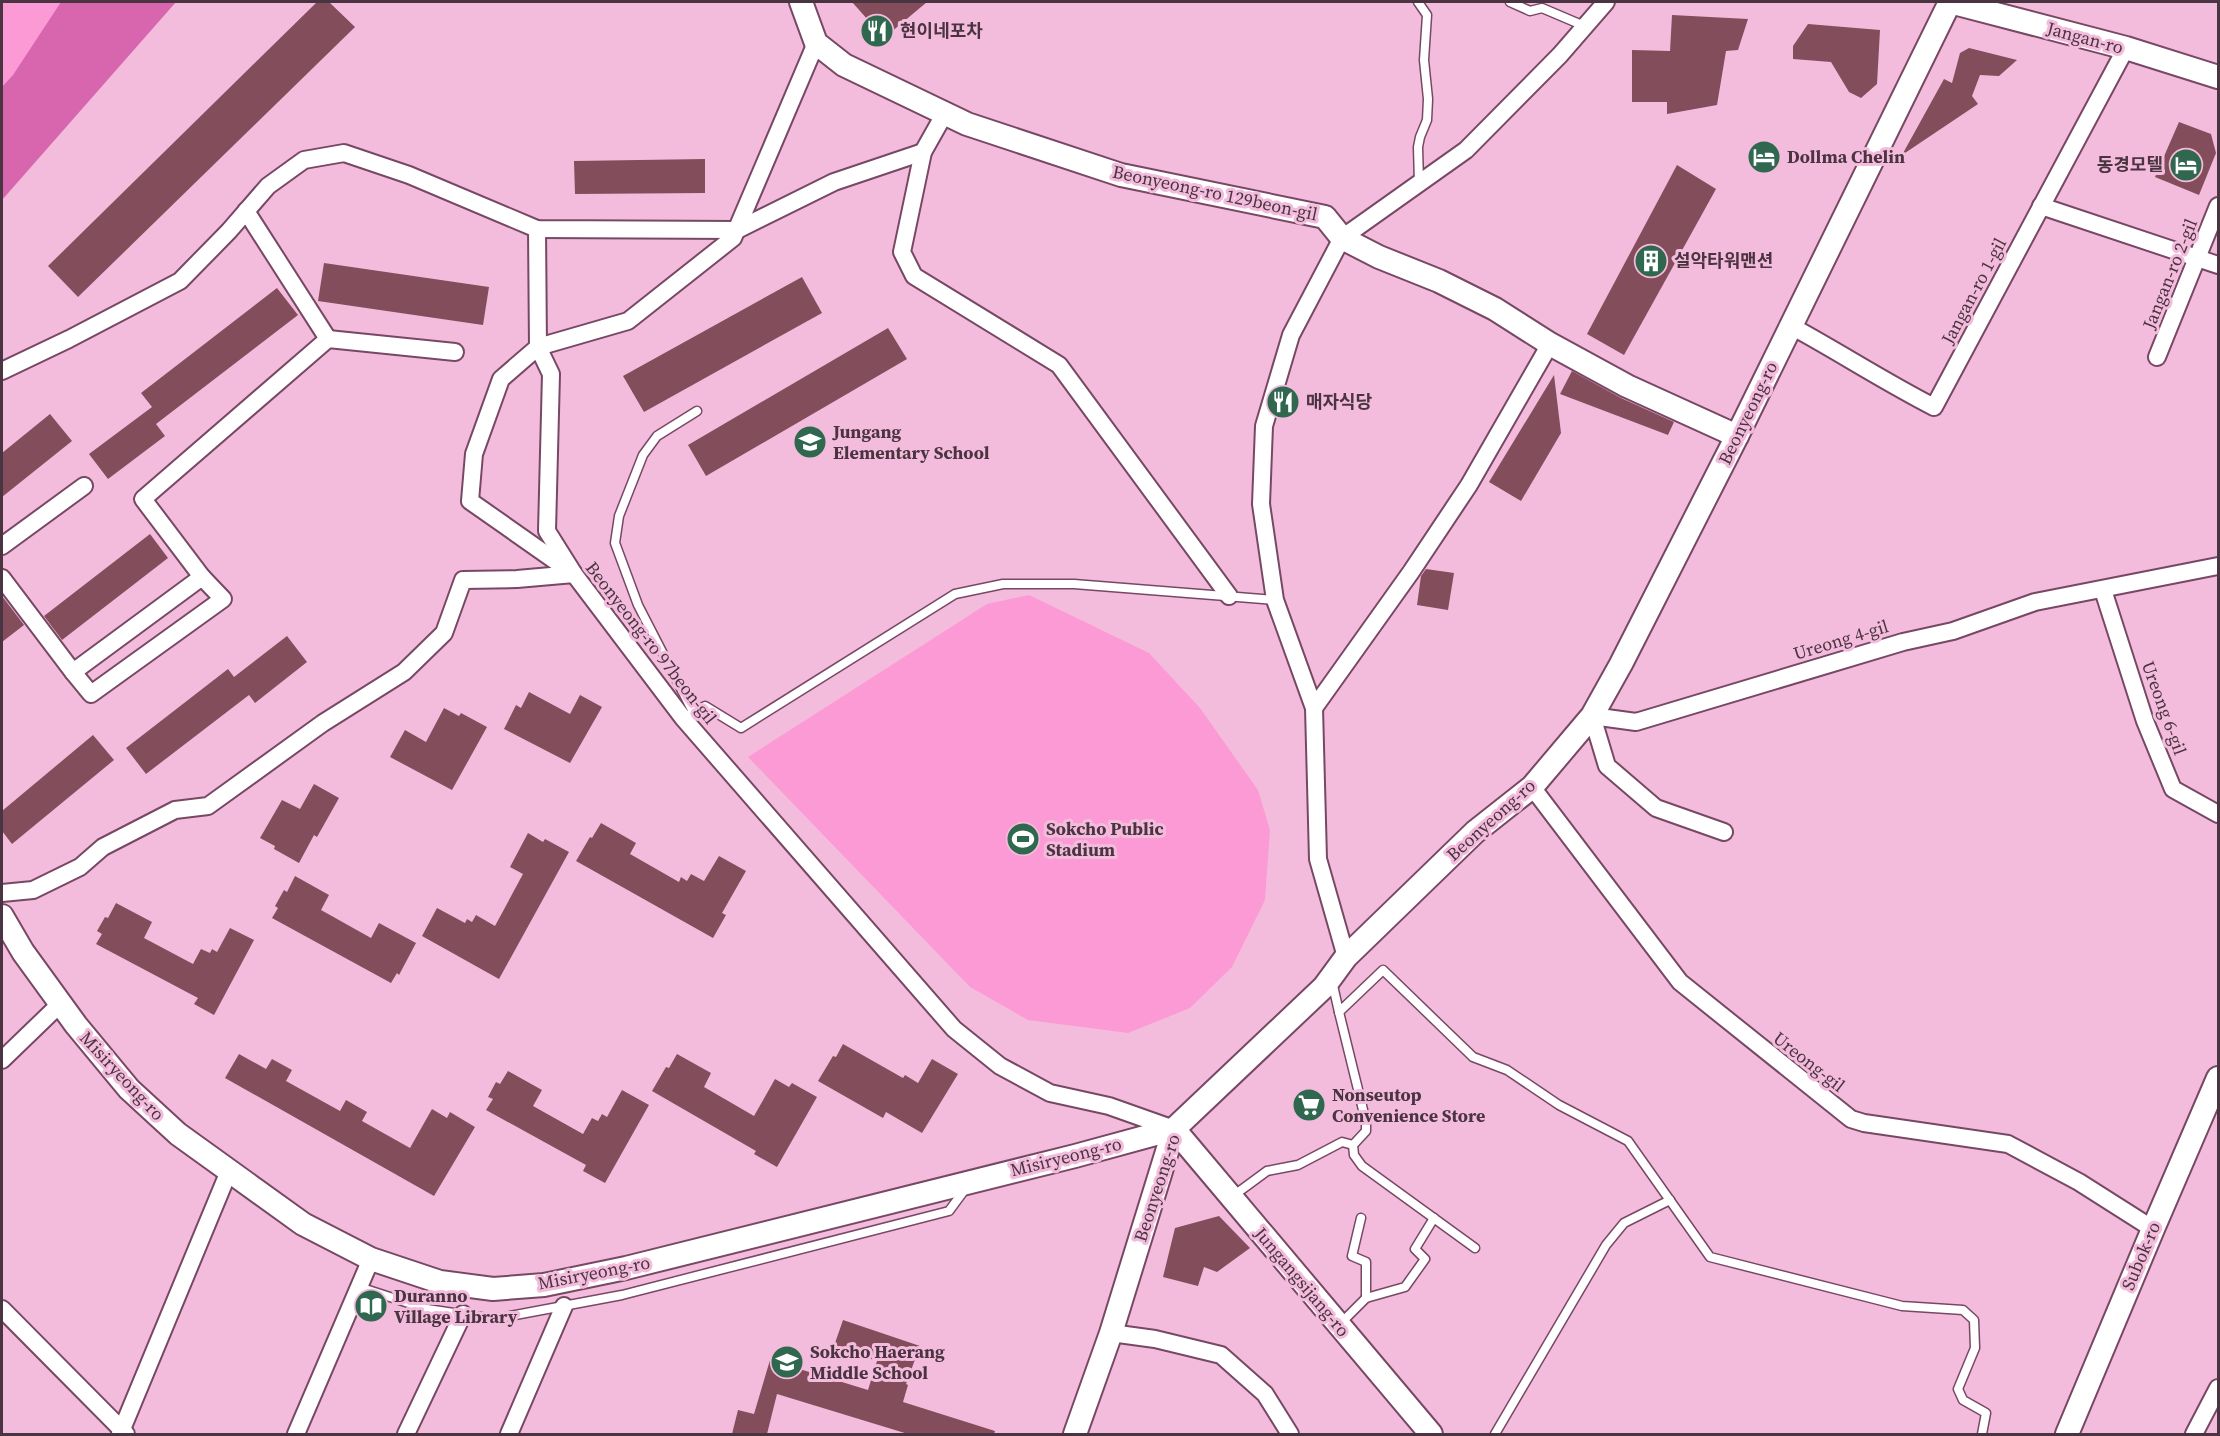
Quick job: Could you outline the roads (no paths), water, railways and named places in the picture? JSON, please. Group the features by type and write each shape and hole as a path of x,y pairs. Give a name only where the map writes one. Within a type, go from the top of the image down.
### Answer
{"main road":[{"path":"801,2 816,43"},
{"name":"Jangan-ro","path":"1950,2 2126,48 2218,77"},
{"name":"Beonyeong-ro","path":"1075,1434 1111,1333 1174,1129 1324,987 1346,957 1475,832 1532,787 1592,716 1621,664 1737,436 1950,2"},
{"name":"Beonyeong-ro 129beon-gil","path":"816,43 844,65 967,124 1121,175 1325,216 1342,238 1379,257 1439,281 1495,309 1550,344 1627,386 1737,436"},
{"name":"Misiryeong-ro","path":"2,916 23,952 60,1004 129,1089 178,1134 303,1224 371,1259 440,1282 493,1289 544,1285 626,1268 1174,1129"},
{"name":"Subok-ro","path":"2067,1434 2218,1078"},
{"name":"Jungangsijang-ro","path":"1174,1129 1431,1434"}],"street":[{"path":"1346,957 1318,859 1314,708 1275,600 1261,504 1264,426 1291,335 1342,238 1466,150 1560,55 1606,2"},
{"path":"1940,2 1950,2"},
{"name":"Beonyeong-ro 97beon-gil","path":"816,43 734,238 628,321 538,347 501,379 474,454 470,501 574,574 688,715 954,1029 1000,1066 1050,1093 1109,1106 1174,1129"},
{"name":"Jangan-ro 1-gil","path":"1791,326 1844,355 1891,385 1934,407 2126,48"},
{"path":"945,113 923,152 902,252 914,276 1059,365 1229,596"},
{"path":"2,371 180,281 268,186 304,160 344,153 409,175 537,229 737,230 834,182 923,152"},
{"path":"2042,206 2218,265"},
{"name":"Jangan-ro 2-gil","path":"2157,357 2218,206"},
{"path":"246,211 328,339"},
{"path":"2,893 33,890 80,867 103,847 175,810 208,806 323,723 404,672 444,633 463,580 517,579 574,574 547,531 551,374 538,347 537,229"},
{"path":"2,578 92,694 223,599 202,577 143,499 328,339 455,352"},
{"path":"1314,708 1411,572 1469,484 1550,344"},
{"path":"2,546 84,486"},
{"name":"Ureong 4-gil","path":"1592,716 1636,722 1903,642 1953,631 2035,602 2218,566"},
{"path":"73,672 202,577"},
{"name":"Ureong 6-gil","path":"2103,590 2145,721 2173,789 2218,814"},
{"path":"1592,716 1607,766 1656,808 1724,832"},
{"name":"Ureong-gil","path":"1532,787 1680,982 1851,1119 2008,1144 2079,1182 2153,1229"},
{"path":"2,1060 60,1004"},
{"path":"2,1309 122,1434 229,1171"},
{"path":"296,1434 371,1259"},
{"path":"509,1434 564,1306"},
{"path":"406,1434 463,1314"},
{"path":"1111,1333 1155,1339 1221,1355 1265,1394 1290,1434"},
{"path":"2194,1434 2218,1388"}],"lane":[{"path":"1418,2 1427,15 1424,60 1428,99 1427,120 1418,147 1419,184"},
{"path":"1510,2 1530,11 1542,8 1582,25 1560,55"},
{"path":"697,411 657,436 643,455 619,516 615,543 638,605 688,715 705,706 741,728 954,594 1003,584 1074,584 1275,600"},
{"path":"1339,1012 1383,970 1473,1057 1507,1070 1559,1105 1628,1141 1710,1257 1902,1306 1963,1310 1974,1320 1975,1348 1958,1389 1963,1400 1986,1413 1982,1434"},
{"path":"1331,977 1366,1122 1366,1131 1353,1145 1354,1155 1362,1166 1475,1248"},
{"path":"1232,1197 1268,1171 1298,1165 1342,1142 1353,1145"},
{"path":"359,1287 427,1309 494,1319 622,1295 949,1211 970,1182"},
{"path":"1495,1434 1606,1245 1624,1223 1670,1200"},
{"path":"1361,1218 1352,1256 1366,1262 1366,1298"},
{"path":"1339,1325 1366,1298 1406,1287 1425,1259 1415,1249 1434,1218"}],"place":[{"name":"현이네포차","path":"877,31"},
{"name":"Dollma Chelin","path":"1764,157"},
{"name":"동경모텔","path":"2186,165"},
{"name":"설악타워맨션","path":"1651,261"},
{"name":"매자식당","path":"1283,402"},
{"name":"Jungang Elementary School","path":"810,442"},
{"name":"Sokcho Public Stadium","path":"1023,839"},
{"name":"Nonseutop Convenience Store","path":"1309,1105"},
{"name":"Duranno Village Library","path":"371,1306"},
{"name":"Sokcho Haerang Middle School","path":"787,1362"}]}
